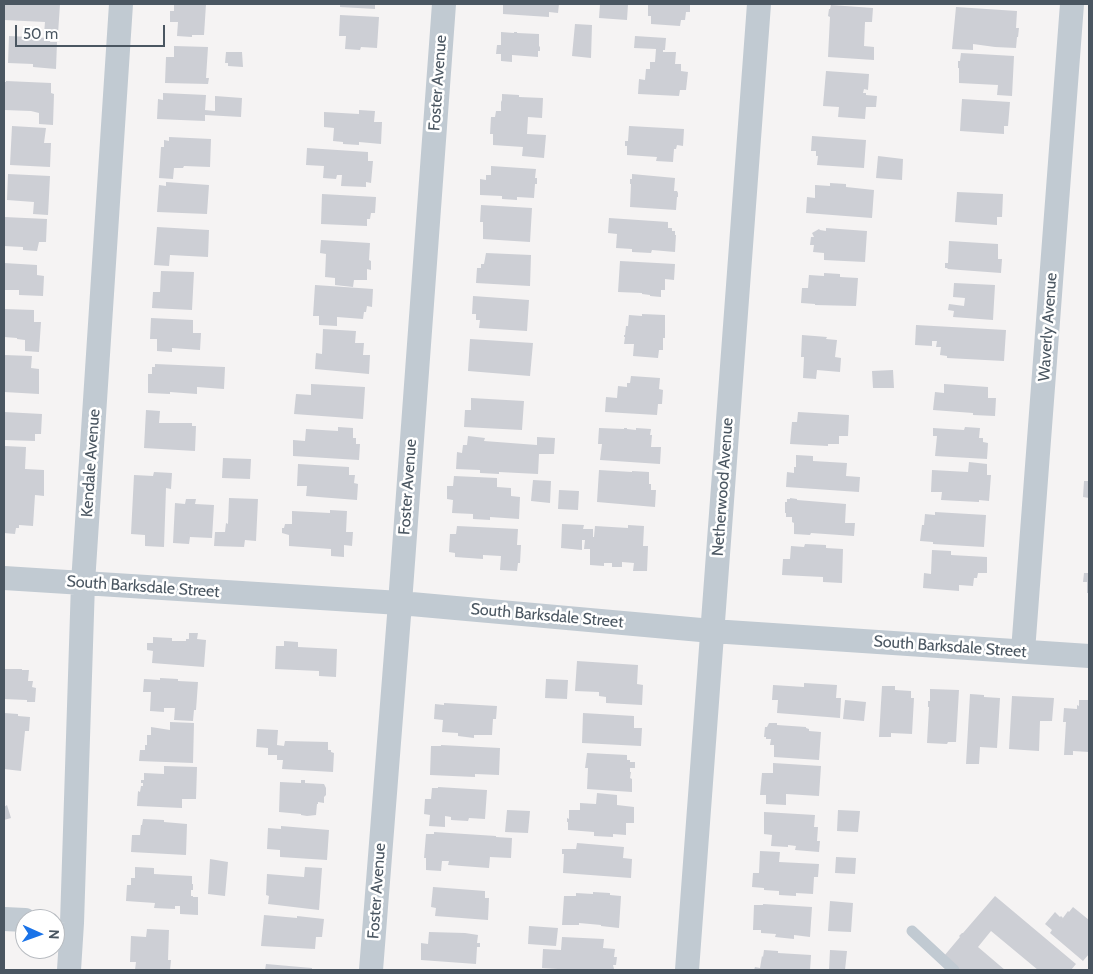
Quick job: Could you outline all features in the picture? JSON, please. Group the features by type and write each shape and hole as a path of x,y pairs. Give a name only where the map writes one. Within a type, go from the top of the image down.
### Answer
{"street":[{"name":"Kendale Avenue","path":"65,909 83,583 121,4"},
{"name":"Foster Avenue","path":"371,970 444,4"},
{"name":"Netherwood Avenue","path":"687,970 759,4"},
{"name":"Waverly Avenue","path":"1023,651 1072,4"},
{"name":"South Barksdale Street","path":"4,578 400,603 712,631 1089,656"},
{"name":"Kendale Avenue","path":"65,932 69,970"}],"lane":[{"path":"912,931 954,970"}],"building":[{"path":"5,4 60,4 58,34 44,34 45,22 4,20"},
{"path":"174,4 206,4 204,35 192,35 192,37 177,36 178,22 170,22 170,11 174,11"},
{"path":"340,4 375,4 375,9 340,7"},
{"path":"503,4 559,4 558,13 549,12 549,17 503,14"},
{"path":"600,4 628,4 627,20 599,18"},
{"path":"649,4 690,4 690,12 686,12 685,20 681,20 680,26 651,24 651,16 648,16"},
{"path":"831,5 873,8 872,22 865,22 864,46 874,47 874,60 828,57 830,17 828,16"},
{"path":"956,7 1017,11 1016,28 1019,28 1016,48 973,44 973,50 952,49"},
{"path":"340,15 379,17 377,48 345,49 346,36 339,36"},
{"path":"575,24 592,25 591,58 572,56"},
{"path":"501,32 539,34 540,51 538,51 538,57 512,55 512,62 501,61 501,54 496,54 497,45 501,45"},
{"path":"9,36 51,38 50,42 57,42 56,69 33,67 33,64 8,63"},
{"path":"635,36 666,38 665,50 663,52 676,52 675,64 681,64 681,71 688,72 686,90 680,90 679,96 638,94 639,79 645,80 646,69 650,69 650,62 655,62 656,49 634,48"},
{"path":"174,46 208,47 206,78 209,78 208,84 165,83 166,57 174,57"},
{"path":"226,52 242,52 243,67 228,66 228,63 225,63"},
{"path":"961,53 1014,56 1012,96 997,95 998,85 959,83 958,61 960,61"},
{"path":"826,71 869,74 868,90 864,89 863,93 877,96 876,107 866,107 865,119 838,117 839,107 823,106"},
{"path":"4,82 51,83 51,93 54,94 53,125 39,124 39,113 4,110"},
{"path":"163,93 206,95 205,110 215,111 215,96 242,98 241,117 205,115 205,121 157,119 158,99 163,100"},
{"path":"502,94 543,98 542,118 528,117 527,134 546,135 544,158 522,156 523,147 493,145 493,134 490,134 491,117 495,117 496,111 501,111"},
{"path":"962,99 1010,102 1008,126 1004,126 1004,134 960,131"},
{"path":"359,110 375,111 374,122 382,122 381,144 359,142 359,145 343,144 343,142 333,141 334,128 324,127 324,112 359,114"},
{"path":"12,126 46,128 44,143 51,143 50,167 10,165"},
{"path":"629,126 684,129 683,146 677,145 676,149 674,149 673,162 656,161 657,157 627,155 625,141 628,141"},
{"path":"812,136 866,140 864,168 817,165 818,156 816,156 816,151 811,151"},
{"path":"169,137 211,139 210,167 184,166 183,168 174,168 173,179 159,178 161,147 164,147 164,140 169,141"},
{"path":"307,148 368,152 368,161 373,161 371,183 366,182 366,187 341,186 342,175 337,175 336,179 323,178 324,166 306,165"},
{"path":"878,156 903,159 902,180 876,178"},
{"path":"491,166 536,169 535,178 537,178 537,184 535,184 534,198 517,197 517,200 502,199 502,196 480,195 480,179 486,180 486,175 491,175"},
{"path":"8,174 50,176 48,215 33,214 34,202 7,200"},
{"path":"632,174 675,178 674,191 678,193 676,210 630,207 630,179 632,179"},
{"path":"166,182 209,185 207,214 157,212 159,185 166,186"},
{"path":"830,183 846,184 846,187 874,190 872,218 806,213 807,197 815,198 815,185 830,186"},
{"path":"957,192 1003,194 1002,217 997,217 997,225 955,222"},
{"path":"322,194 376,197 375,213 371,213 370,219 367,219 367,226 321,224"},
{"path":"481,205 532,208 530,242 483,239 483,222 480,222"},
{"path":"4,217 47,219 46,242 39,242 37,251 23,250 23,247 4,246"},
{"path":"609,218 668,222 668,228 672,228 676,235 675,252 652,250 651,253 632,252 632,249 616,248 617,234 608,233"},
{"path":"157,227 209,230 208,257 170,255 169,266 154,265"},
{"path":"826,228 867,231 865,262 824,260 824,253 813,252 814,245 810,245 811,237 814,237 812,233 819,229 826,231"},
{"path":"321,240 370,243 369,260 371,261 371,270 367,269 367,280 354,280 353,287 335,285 335,278 325,277 326,254 320,253"},
{"path":"949,241 998,244 998,259 1002,259 1001,273 945,268 945,263 948,263"},
{"path":"486,253 531,255 530,286 476,283 477,268 481,268 481,264 484,264"},
{"path":"620,261 675,264 674,280 665,279 665,290 661,290 661,297 642,293 618,292"},
{"path":"4,263 37,265 37,275 44,276 43,296 19,295 19,290 4,290"},
{"path":"161,271 194,272 192,310 152,308 153,292 160,292"},
{"path":"824,273 840,274 840,277 858,278 856,306 801,303 802,288 808,288 809,275 824,276"},
{"path":"954,283 995,285 993,320 953,317 954,311 948,310 949,304 964,306 965,298 953,297"},
{"path":"315,285 373,289 372,307 367,306 363,319 337,317 337,326 319,325 319,316 313,316"},
{"path":"473,296 529,300 527,331 479,328 480,320 476,320 476,314 472,314"},
{"path":"4,309 34,310 34,322 41,322 39,352 25,351 25,340 4,337"},
{"path":"642,314 665,315 665,338 663,338 663,350 659,350 658,358 633,356 634,344 624,344 624,335 626,326 628,326 629,315 642,316"},
{"path":"151,318 193,320 193,333 201,333 200,350 172,348 172,352 157,351 157,339 150,339"},
{"path":"916,325 1006,330 1004,361 947,358 947,356 940,355 941,347 936,347 937,341 932,341 932,346 915,345"},
{"path":"323,329 356,331 355,343 364,343 363,355 370,355 369,374 315,369 316,353 322,354"},
{"path":"802,335 827,337 826,339 837,340 835,357 841,358 840,372 817,370 816,379 803,378 804,357 801,357"},
{"path":"470,339 533,343 530,376 468,371"},
{"path":"4,355 32,356 31,368 39,369 39,394 4,392"},
{"path":"155,364 225,367 224,389 197,387 197,394 148,393 148,374 152,374 152,367 155,367"},
{"path":"893,370 894,388 873,388 872,371"},
{"path":"631,376 660,378 659,389 663,390 662,404 658,404 657,415 605,412 606,397 617,398 618,386 627,387"},
{"path":"311,384 365,387 363,419 294,414 296,394 311,395"},
{"path":"944,384 988,387 988,398 996,398 995,416 933,410 935,392 944,393"},
{"path":"471,398 524,401 522,430 464,427 465,410 471,410"},
{"path":"146,410 160,411 159,423 192,423 192,426 196,426 195,451 144,448"},
{"path":"4,412 42,414 41,434 35,434 35,441 4,440"},
{"path":"798,412 849,415 848,436 839,436 839,444 828,444 828,446 790,444 792,422 797,422"},
{"path":"338,427 353,428 353,438 356,438 356,444 360,444 359,460 293,456 293,440 305,441 306,429 338,431"},
{"path":"965,427 980,428 979,438 983,438 983,442 988,443 987,459 935,456 937,436 933,436 933,428 964,430"},
{"path":"599,428 651,429 651,447 661,447 660,464 600,460 602,444 598,444"},
{"path":"468,436 485,438 484,441 537,445 537,437 555,438 554,454 539,454 538,474 480,473 480,470 456,469 457,452 462,453 463,445 467,445"},
{"path":"5,446 26,447 25,469 44,470 44,496 35,495 33,526 19,525 19,528 16,528 15,534 4,533"},
{"path":"796,455 813,456 813,461 847,463 846,476 860,477 859,492 786,487 787,472 794,473 794,467 796,467"},
{"path":"223,458 251,459 250,479 222,478"},
{"path":"969,462 987,464 987,475 991,475 989,501 941,500 942,492 931,492 932,470 968,472"},
{"path":"298,464 349,467 349,475 355,475 354,483 358,484 357,500 306,496 307,486 297,486"},
{"path":"599,470 649,472 651,490 656,490 655,507 597,502"},
{"path":"154,472 172,473 171,489 166,488 164,547 145,546 145,535 131,534 134,475 153,476"},
{"path":"454,476 497,478 497,487 511,488 511,496 520,497 519,519 490,517 490,520 473,519 473,514 452,513 453,500 447,499 447,486 453,486"},
{"path":"533,480 551,481 550,503 531,501"},
{"path":"1084,481 1089,481 1089,498 1083,497"},
{"path":"559,490 579,491 578,510 558,509"},
{"path":"229,498 258,499 256,541 245,540 244,547 214,546 215,532 225,532 226,523 228,524"},
{"path":"790,498 846,504 845,523 855,523 854,536 811,533 810,535 794,534 792,517 786,517 785,513 785,502"},
{"path":"186,499 196,499 195,504 214,505 212,538 190,537 189,544 173,543 175,503 185,504"},
{"path":"330,510 347,511 346,532 353,532 352,546 344,545 344,557 331,556 331,549 289,546 289,535 282,533 282,528 284,528 285,524 292,524 292,511 330,513"},
{"path":"935,512 986,515 984,547 933,544 933,542 920,541 925,514 935,515"},
{"path":"562,524 584,525 583,529 593,529 593,537 595,526 628,528 628,525 644,526 643,546 648,546 647,571 633,571 634,563 622,562 622,567 612,567 612,563 604,563 604,566 590,565 590,549 584,549 585,540 582,540 582,550 561,548"},
{"path":"457,526 518,529 517,545 521,545 520,563 518,563 517,571 500,570 501,556 483,555 483,559 455,557 455,553 449,552 450,534 456,534"},
{"path":"805,544 826,545 826,548 843,549 842,583 823,582 823,577 782,575 783,559 790,559 791,546 804,547"},
{"path":"932,550 951,551 951,555 987,557 987,573 978,573 977,578 974,578 973,586 959,585 959,591 923,588 924,573 931,574"},
{"path":"1084,573 1089,573 1089,593 1087,593 1087,582 1083,582"},
{"path":"189,633 198,633 197,639 206,640 204,667 152,663 153,651 147,650 147,643 153,643 153,637 172,638 172,641 186,641 186,639 189,639"},
{"path":"284,641 298,642 298,647 337,649 336,677 319,676 319,671 275,669 276,646 284,646"},
{"path":"577,661 638,665 637,684 643,685 642,705 606,703 606,697 599,696 599,692 575,691"},
{"path":"4,669 29,670 28,681 33,681 32,687 36,688 35,702 4,699"},
{"path":"160,678 198,682 196,710 194,710 193,721 174,720 175,708 164,708 164,712 150,711 151,692 143,692 144,679 160,680"},
{"path":"546,679 568,680 567,699 545,698"},
{"path":"804,683 837,685 836,698 841,698 840,718 777,713 778,700 772,700 773,685 804,687"},
{"path":"882,686 895,686 895,690 911,691 911,698 914,698 912,734 891,733 891,737 879,737"},
{"path":"930,689 959,690 956,742 948,742 947,744 927,743"},
{"path":"970,694 1000,698 997,748 980,747 979,764 966,764"},
{"path":"1012,696 1054,698 1052,721 1040,721 1039,751 1009,749"},
{"path":"845,700 866,702 864,721 843,719"},
{"path":"1079,700 1089,700 1089,752 1073,751 1073,755 1064,755 1066,722 1063,722 1064,708 1077,709"},
{"path":"444,703 497,706 496,719 493,719 492,735 474,735 474,738 458,736 458,733 442,732 443,720 434,719 435,704 444,705"},
{"path":"4,713 30,717 29,731 25,731 21,771 4,769"},
{"path":"583,713 634,716 634,728 642,728 641,746 582,743"},
{"path":"170,722 194,723 193,763 139,761 140,750 145,750 147,735 151,735 151,727 170,730"},
{"path":"769,723 806,727 809,731 821,732 819,760 774,757 774,745 770,745 771,739 764,737 765,727"},
{"path":"257,729 278,730 277,745 284,746 285,741 328,742 328,750 334,753 333,772 282,769 283,760 277,760 277,755 268,755 268,748 256,747"},
{"path":"431,746 500,748 499,775 475,774 475,777 430,775"},
{"path":"587,753 627,755 627,760 635,762 635,768 630,768 632,792 587,789 588,768 585,768"},
{"path":"773,763 821,766 819,796 786,794 786,805 766,804 766,795 760,795 762,773 773,773"},
{"path":"164,766 197,767 196,799 182,799 182,808 137,806 138,791 140,792 141,786 143,786 141,780 144,780 144,773 164,774"},
{"path":"301,780 305,780 305,783 324,784 326,788 324,803 318,802 316,815 307,816 279,812 280,782 301,783"},
{"path":"432,788 487,790 485,819 451,820 451,817 445,816 445,827 429,826 430,815 424,814 425,799 431,799"},
{"path":"597,793 617,795 617,805 634,807 634,823 626,823 626,835 613,834 613,837 594,836 594,832 568,830 567,818 569,819 569,810 580,810 580,803 596,804"},
{"path":"7,805 11,818 4,820 4,807"},
{"path":"507,810 530,811 528,833 505,832"},
{"path":"838,810 860,811 858,832 837,831"},
{"path":"764,812 815,815 814,827 818,827 817,841 820,841 819,852 795,850 796,846 788,845 788,847 771,846 772,835 764,834"},
{"path":"143,819 187,824 186,855 131,852 132,835 140,835"},
{"path":"281,826 329,830 327,860 280,857 280,850 267,849 268,828 281,829"},
{"path":"434,832 512,838 511,858 490,857 489,868 448,865 449,861 442,861 441,871 426,870 426,858 424,858 426,834 434,834"},
{"path":"577,843 624,847 623,858 632,859 631,878 563,873 564,854 562,854 562,849 576,849"},
{"path":"760,851 780,852 779,862 819,864 818,877 814,877 813,894 779,895 779,891 752,887 753,873 759,873"},
{"path":"836,857 856,858 855,874 835,873"},
{"path":"210,859 228,862 225,896 208,894"},
{"path":"135,867 154,868 154,874 192,876 193,890 191,890 191,896 198,897 198,915 180,914 180,906 175,906 175,909 154,908 155,903 126,901 127,885 131,885 131,878 135,878"},
{"path":"305,867 322,868 319,910 268,904 269,896 266,895 267,874 304,877"},
{"path":"433,887 485,891 485,898 489,898 488,920 435,916 436,908 431,907"},
{"path":"593,892 621,896 619,928 579,923 579,925 562,925 564,896 576,896 576,893 593,894"},
{"path":"995,896 1076,964 1071,970 1038,970 991,931 978,947 1005,970 960,970 944,956 959,936"},
{"path":"830,901 853,903 851,932 828,931"},
{"path":"754,905 812,907 810,937 794,935 794,939 775,937 776,934 761,933 761,930 753,930"},
{"path":"1073,907 1089,920 1089,954 1083,961 1050,933 1052,930 1045,924 1055,912 1063,918"},
{"path":"264,915 324,919 322,937 316,937 315,949 261,946"},
{"path":"529,926 558,928 556,946 528,944"},
{"path":"147,929 169,930 168,960 171,960 170,970 135,970 136,962 130,962 131,936 146,937"},
{"path":"429,932 478,935 477,943 480,943 480,947 477,947 476,964 421,960 421,943 428,944"},
{"path":"562,937 604,939 603,948 615,949 614,957 617,957 616,965 613,965 614,969 573,970 542,968 543,949 561,950"},
{"path":"764,950 778,951 778,953 811,955 810,970 754,970 755,967 760,968"},
{"path":"830,950 847,951 845,970 829,970"},
{"path":"266,964 312,968 312,970 265,970"}]}
